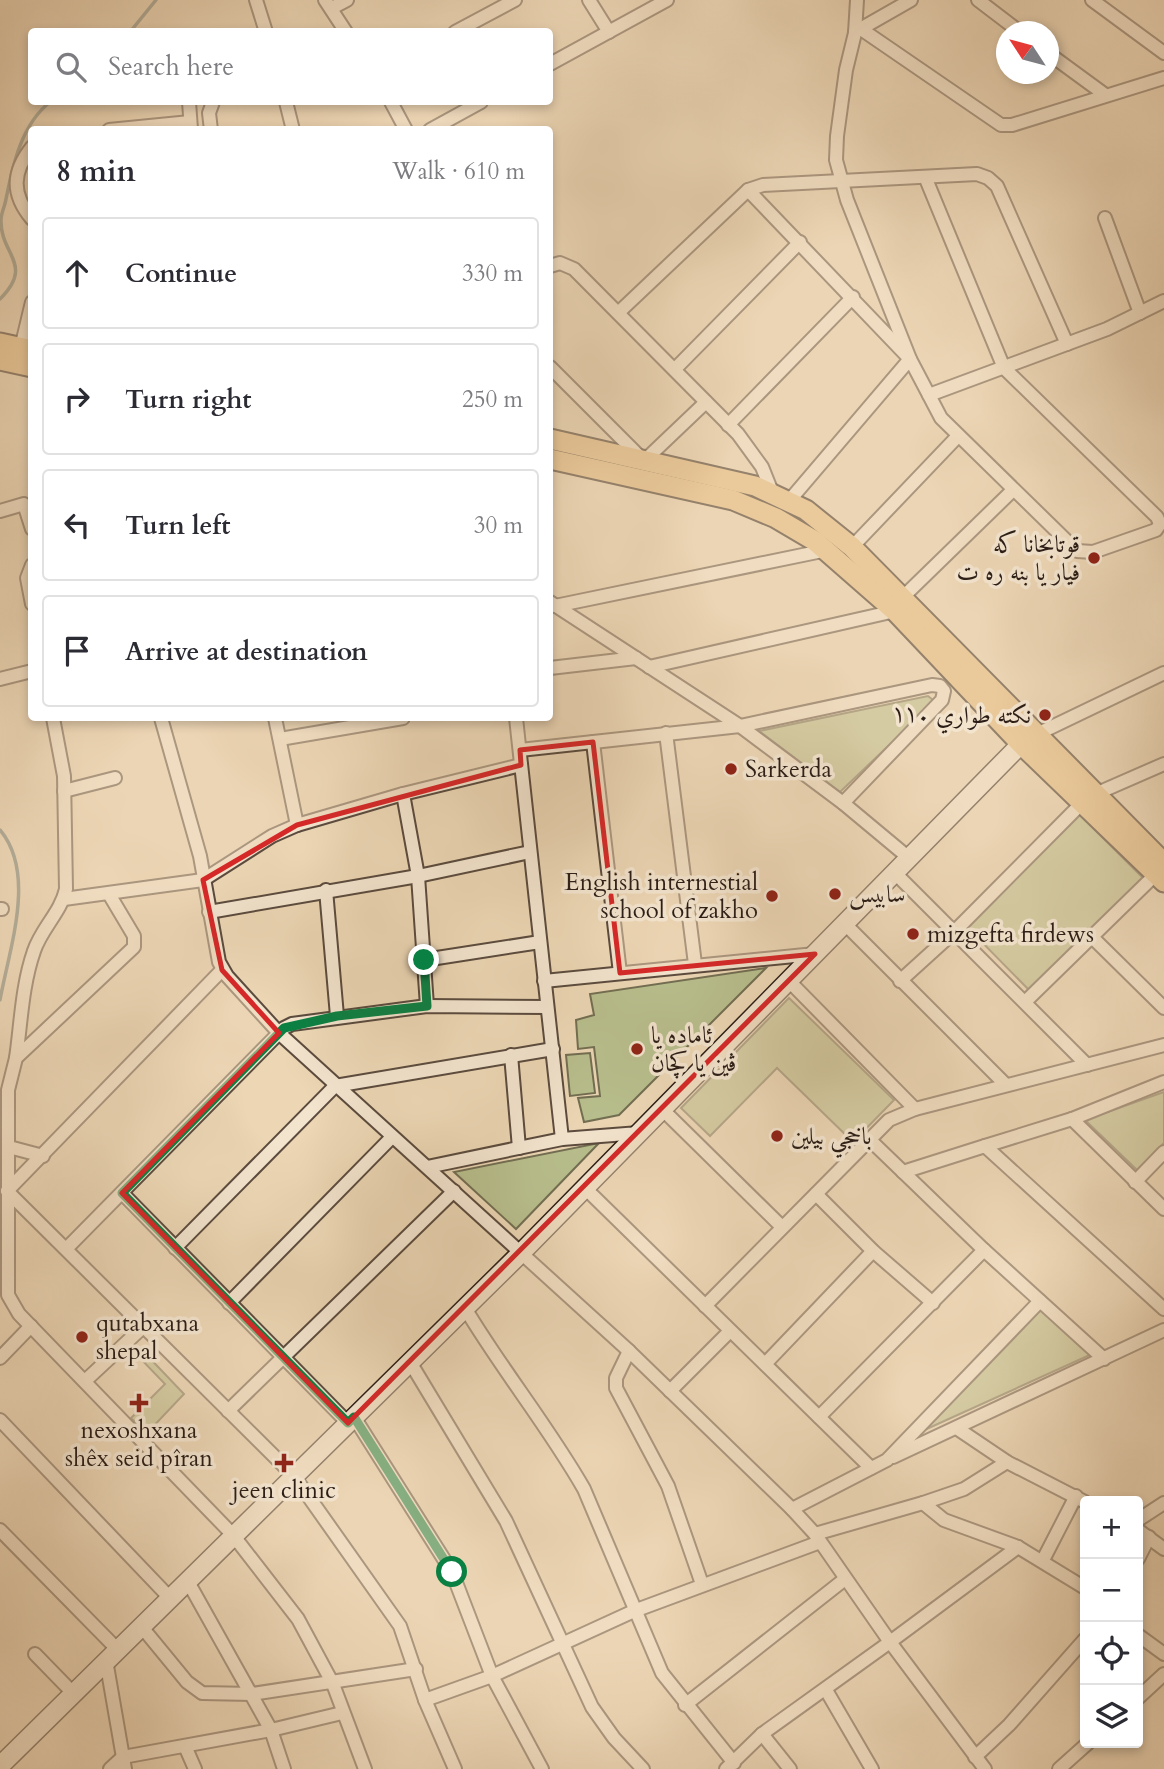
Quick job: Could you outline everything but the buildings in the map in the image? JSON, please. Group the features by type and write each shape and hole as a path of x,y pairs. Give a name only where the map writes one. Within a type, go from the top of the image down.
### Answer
{"main road":[{"path":"0,343 26,349"},
{"path":"0,360 28,366"},
{"path":"553,440 781,497 822,522 852,547 899,605 1087,799 1161,865"},
{"path":"553,460 733,500 776,518 827,551 899,605"},
{"path":"0,1766 521,1253 1028,739"}],"street":[{"path":"256,0 265,28"},
{"path":"343,28 328,4 346,0"},
{"path":"462,28 514,0"},
{"path":"589,0 609,32"},
{"path":"553,62 667,0"},
{"path":"857,0 858,31 846,70 837,136 839,180 911,359 941,418 1080,552 1093,552 1154,531 1159,526 1157,517 1004,368 926,179"},
{"path":"858,31 911,0"},
{"path":"978,0 1006,21"},
{"path":"1092,0 1164,53"},
{"path":"858,31 1001,125 1012,125 1104,94 1164,78"},
{"path":"1059,61 1104,94"},
{"path":"189,105 191,126"},
{"path":"211,126 209,113 212,105"},
{"path":"287,105 292,126"},
{"path":"393,105 404,126"},
{"path":"437,126 476,105"},
{"path":"28,153 15,178 16,192 28,212"},
{"path":"618,313 748,190 762,185 839,180 926,179 977,174 993,181 1067,344"},
{"path":"748,190 911,359"},
{"path":"1105,218 1140,313"},
{"path":"675,369 800,243"},
{"path":"553,265 561,263 571,267 675,369 755,456 781,497 911,359"},
{"path":"728,425 853,297"},
{"path":"929,395 1067,344 1164,301"},
{"path":"553,371 644,461 706,401"},
{"path":"852,547 958,436"},
{"path":"649,667 899,605 1013,490"},
{"path":"0,511 24,504 28,516"},
{"path":"553,604 827,551"},
{"path":"553,605 740,726 843,803 909,858"},
{"path":"553,668 636,658"},
{"path":"0,679 28,672"},
{"path":"1028,739 1164,673"},
{"path":"520,750 740,726 932,685 940,687 944,691 942,700 843,803"},
{"path":"53,721 64,791 64,899 34,949 8,1090 9,1147 7,1191 3,1207 8,1295 15,1309 233,1535 298,1619 333,1684 365,1769"},
{"path":"162,721 200,856 222,970 279,1033 335,1086 629,1351 792,1508 818,1538 890,1642 985,1769"},
{"path":"276,721 297,825"},
{"path":"280,739 324,724 364,721"},
{"path":"516,721 562,1139"},
{"path":"666,733 695,964"},
{"path":"593,742 620,973"},
{"path":"900,981 954,932 1087,799 1164,764"},
{"path":"64,899 203,880 272,836 297,825 403,793 522,765"},
{"path":"64,791 115,778"},
{"path":"403,793 418,876 427,1006"},
{"path":"209,912 418,876 530,852"},
{"path":"1026,1002 1161,865"},
{"path":"895,873 1087,1065"},
{"path":"326,890 337,1016"},
{"path":"16,1058 134,947 134,936 109,894"},
{"path":"845,924 1006,1085"},
{"path":"1092,937 1164,1009"},
{"path":"424,960 540,942"},
{"path":"544,981 815,954"},
{"path":"7,1191 222,970"},
{"path":"789,981 915,1109"},
{"path":"66,1248 279,1033 292,1024 427,1006 547,1007"},
{"path":"705,1306 889,1121 915,1109 1164,1045"},
{"path":"175,1248 335,1086 554,1049"},
{"path":"511,1055 519,1148"},
{"path":"903,1171 1072,1119 1164,1083"},
{"path":"662,1109 782,1227"},
{"path":"1072,1119 1164,1209"},
{"path":"427,1167 562,1139 639,1133"},
{"path":"229,1303 392,1137"},
{"path":"870,1140 984,1250 1104,1359"},
{"path":"985,1146 1164,1309"},
{"path":"9,1147 43,1156"},
{"path":"1135,1182 1164,1152"},
{"path":"585,1188 871,1468"},
{"path":"7,1191 294,1476 400,1626 425,1700 456,1769"},
{"path":"228,1411 454,1191"},
{"path":"122,1193 283,1360 351,1420 452,1572 492,1676 541,1769"},
{"path":"816,1194 873,1251 933,1303"},
{"path":"819,1417 984,1250"},
{"path":"765,1364 873,1251"},
{"path":"887,1460 1040,1301"},
{"path":"465,1308 498,1363 569,1462 584,1489 662,1673 730,1766 762,1734 1018,1547"},
{"path":"0,1358 31,1326"},
{"path":"85,1381 144,1326"},
{"path":"792,1508 887,1460 958,1429 1164,1330"},
{"path":"670,1391 730,1331"},
{"path":"629,1351 616,1378 616,1388 668,1486 702,1584"},
{"path":"410,1362 506,1521 592,1707 614,1738 643,1769"},
{"path":"0,1420 170,1598"},
{"path":"958,1429 1007,1462 1080,1498"},
{"path":"425,1700 492,1676 634,1611 818,1538 975,1484 1007,1462"},
{"path":"1043,1560 1080,1501"},
{"path":"923,1503 944,1520 1018,1547 1080,1585"},
{"path":"1143,1517 1164,1503"},
{"path":"0,1530 112,1655 124,1763"},
{"path":"1143,1534 1164,1549"},
{"path":"685,1705 845,1579"},
{"path":"187,1580 271,1730 284,1769"},
{"path":"141,1626 187,1682 202,1693 251,1694 333,1684 416,1669"},
{"path":"1143,1639 1164,1654"},
{"path":"975,1757 1009,1725 1080,1645"},
{"path":"35,1654 73,1693"},
{"path":"1143,1693 1164,1674"},
{"path":"825,1690 872,1769"},
{"path":"110,1769 185,1746 342,1713"},
{"path":"762,1734 790,1769"},
{"path":"185,1746 195,1769"},
{"path":"1059,1769 1082,1748"}],"highlighted area":[{"path":"593,742 620,973 815,954 348,1423 122,1193 279,1033 222,970 203,880 297,825 521,765 520,750"}],"green space":[{"path":"928,696 933,700 930,706 840,792 759,731"},
{"path":"1078,813 1143,878 1030,991 966,926"},
{"path":"766,968 619,1115 584,1122 578,1098 600,1096 594,1047 578,1049 576,1020 594,1015 590,994"},
{"path":"789,998 894,1100 853,1142 777,1068 710,1136 681,1108"},
{"path":"590,1053 595,1093 570,1096 566,1055"},
{"path":"1164,1092 1164,1143 1137,1170 1085,1120"},
{"path":"599,1143 516,1229 454,1172"},
{"path":"1042,1308 1092,1354 920,1432"},
{"path":"141,1349 184,1394 146,1434 131,1418 165,1384 135,1353"}],"waterway":[{"path":"133,28 156,0"},
{"path":"30,126 47,105"},
{"path":"0,299 15,277 15,268 2,232 1,220 12,173 28,129"},
{"path":"0,830 11,848 17,868 19,890 14,935 0,1000"}],"place":[{"name":"قوتابخانا كه فيار يا بنه ره ت","path":"1094,558"},
{"name":"نكته طواري ١١٠","path":"1045,715"},
{"name":"Sarkerda","path":"731,769"},
{"name":"سابيس","path":"835,894"},
{"name":"English internestial school of zakho","path":"772,896"},
{"name":"mizgefta firdews","path":"913,934"},
{"name":"ئاماده یا ڤین یا کچان","path":"637,1049"},
{"name":"باخجي بيلين","path":"777,1136"},
{"name":"qutabxana shepal","path":"82,1337"},
{"name":"nexoshxana shêx seid pîran","path":"139,1403"},
{"name":"jeen clinic","path":"284,1463"}],"route":[{"path":"424,960 427,1006 337,1016 292,1024 284,1028 122,1193 283,1360 348,1423 354,1417 452,1572"}]}
